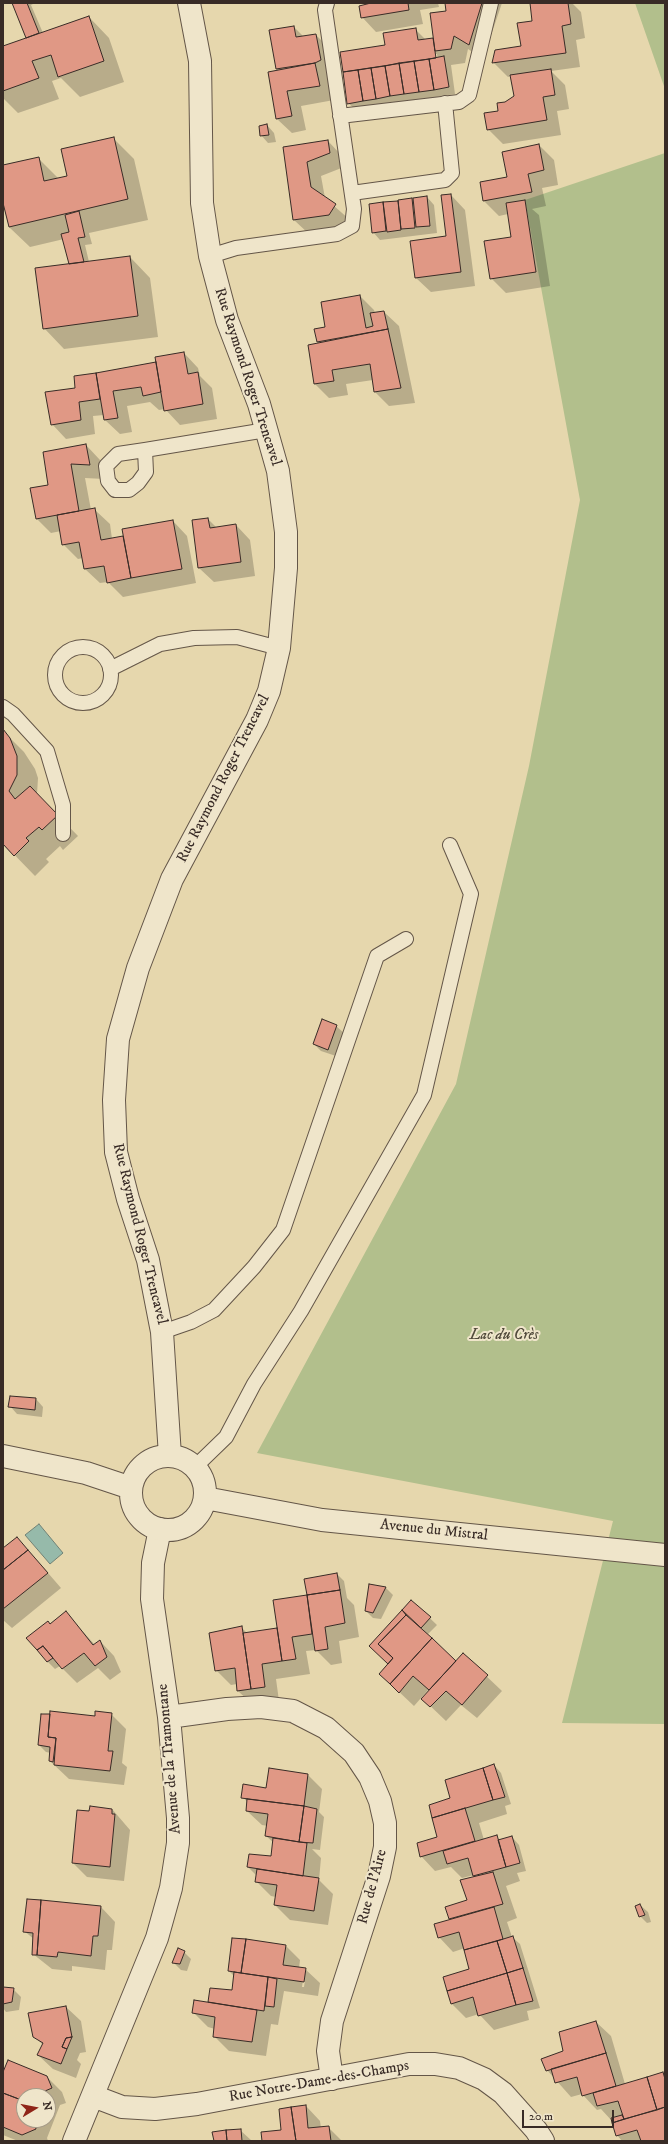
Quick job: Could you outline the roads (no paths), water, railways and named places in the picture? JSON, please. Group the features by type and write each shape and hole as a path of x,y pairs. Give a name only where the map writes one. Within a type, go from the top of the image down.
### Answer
{"street":[{"name":"Rue Raymond Roger Trencavel","path":"170,1456 162,1332 148,1260 128,1199 116,1152 114,1100 118,1040 138,968 172,879 257,720 269,691 279,648 286,586 286,532 278,471 259,404 227,320 210,256 202,203 200,61 189,3"},
{"path":"3,1456 86,1473 132,1488"},
{"path":"170,1456 179,1457 195,1467 201,1476 205,1498 201,1509 189,1523 172,1530 160,1529 150,1525 138,1514 132,1499 132,1488 140,1468 149,1461 170,1456"},
{"name":"Avenue du Mistral","path":"205,1498 322,1520 665,1555"},
{"name":"Avenue de la Tramontane","path":"74,2141 156,1938 171,1888 178,1843 178,1818 169,1717 152,1599 153,1563 160,1529"},
{"name":"Rue de l'Aire","path":"169,1717 227,1709 261,1707 293,1711 326,1728 354,1754 370,1777 380,1801 384,1822 385,1847 379,1876 332,2021 328,2051 332,2079"},
{"name":"Rue Notre-Dame-des-Champs","path":"93,2096 122,2107 155,2109 197,2104 410,2064 435,2064 459,2068 484,2079 503,2093 536,2130 543,2141"}],"lane":[{"path":"210,256 236,248 337,234 352,226 354,209 325,10 327,3"},
{"path":"340,116 459,102 469,95 491,3"},
{"path":"352,193 445,180 452,173 445,103"},
{"path":"144,450 266,430"},
{"path":"110,669 160,644 194,638 237,638 279,648"},
{"path":"3,707 13,714 47,751 63,805 63,834"},
{"path":"195,1467 226,1437 254,1384 301,1311 424,1095 471,894 450,845"},
{"path":"162,1332 191,1322 214,1310 254,1267 283,1230 377,956 406,939"}],"park label":[{"name":"Lac du Crès","path":"504,1336"}]}
